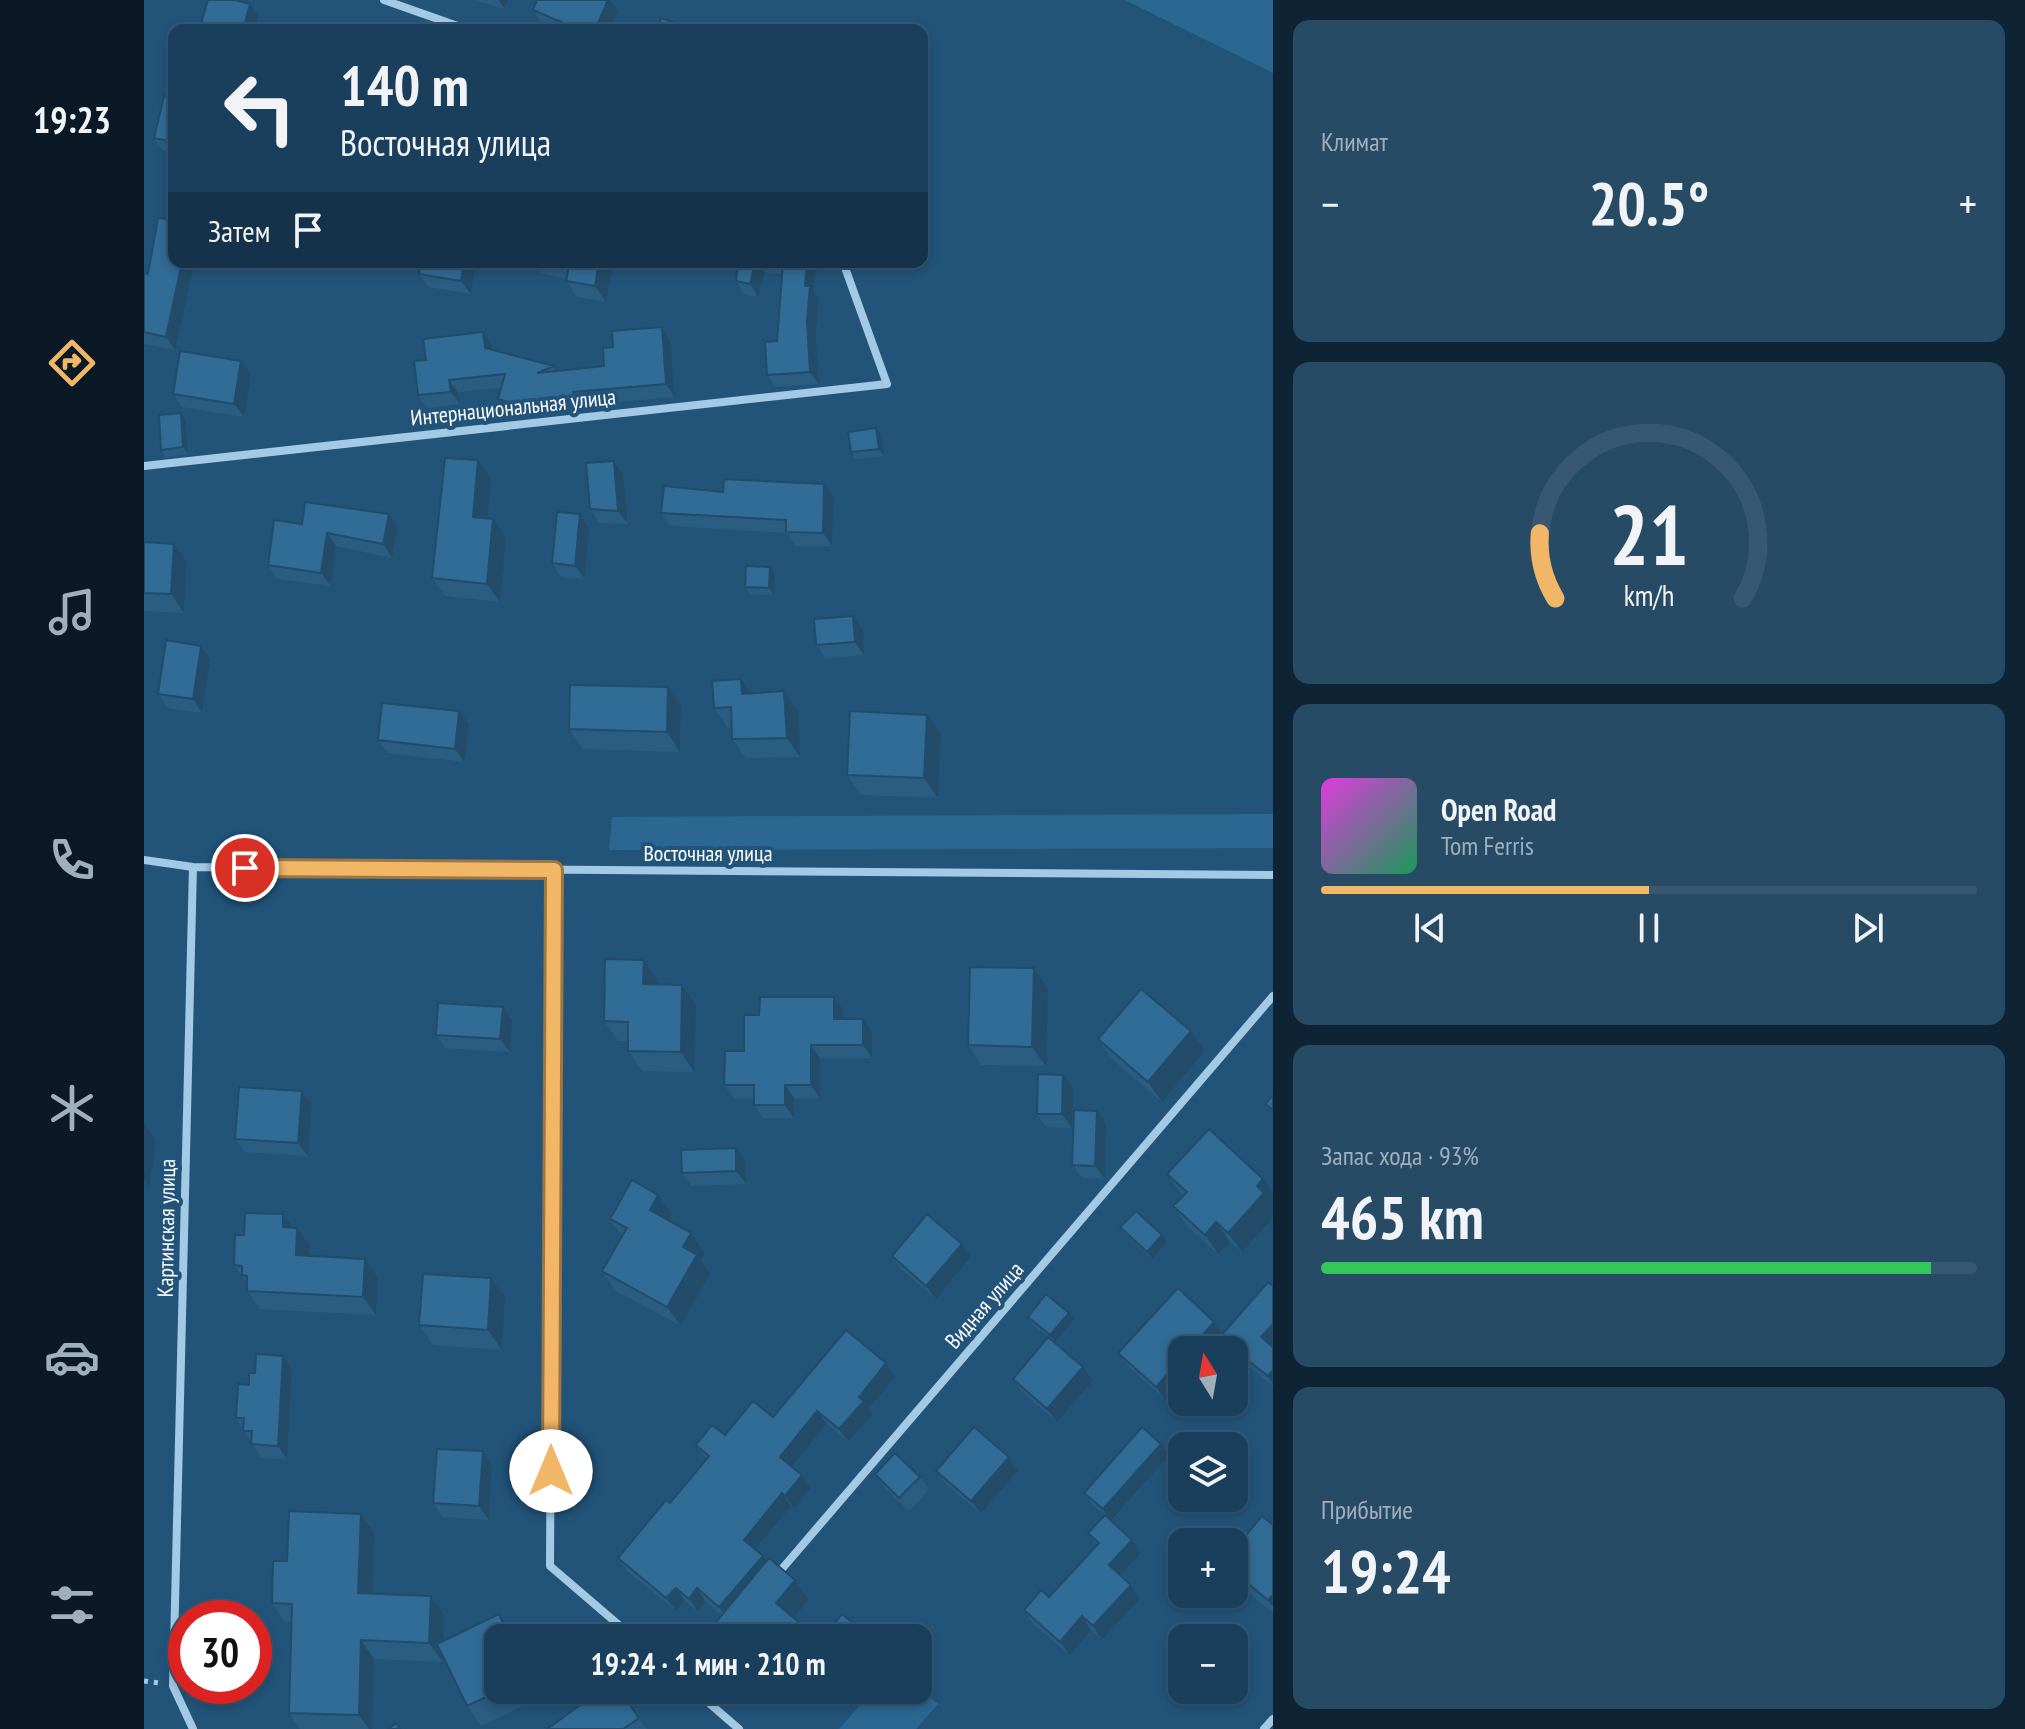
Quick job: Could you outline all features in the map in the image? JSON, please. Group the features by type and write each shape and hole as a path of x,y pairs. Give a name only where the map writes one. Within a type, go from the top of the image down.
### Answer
{"street":[{"path":"384,0 452,24"},
{"name":"Интернациональная улица","path":"144,466 887,384 845,268"},
{"name":"Восточная улица","path":"144,860 193,867 1273,875"},
{"name":"Картинская улица","path":"193,867 173,1686 193,1729"},
{"path":"554,870 550,1566 618,1624"},
{"name":"Видная улица","path":"764,1590 1273,996"},
{"path":"710,1704 739,1729"},
{"path":"1264,1729 1273,1719"}],"shaded area":[{"path":"1125,0 1273,0 1273,73"},
{"path":"1273,814 1273,848 609,850 612,817"},
{"path":"932,1699 938,1704 916,1729 839,1729 861,1704 932,1704"}],"building":[{"path":"208,0 235,0 250,4 245,24 201,24"},
{"path":"537,0 608,0 598,24 566,24 533,10"},
{"path":"661,18 678,24 659,24"},
{"path":"164,96 168,97 168,141 154,138"},
{"path":"158,218 168,219 168,268 181,268 166,337 144,332 144,273 148,274"},
{"path":"420,268 463,268 461,281 419,274"},
{"path":"569,268 598,268 595,286 566,281"},
{"path":"737,268 754,268 750,284 736,281"},
{"path":"783,268 806,268 805,286 810,286 807,321 810,372 767,375 765,342 777,341"},
{"path":"662,327 666,384 573,392 574,398 516,404 498,399 505,374 449,380 451,392 418,395 414,361 426,360 423,339 483,332 485,348 554,366 537,373 604,366 603,348 613,347 612,331"},
{"path":"180,351 241,361 234,404 173,394"},
{"path":"181,413 183,447 161,450 159,415"},
{"path":"876,428 879,449 851,452 848,432"},
{"path":"445,458 478,460 473,517 493,519 487,584 432,578"},
{"path":"614,461 618,511 590,509 586,463"},
{"path":"724,479 824,484 823,533 786,532 786,520 661,513 664,486 723,492"},
{"path":"305,502 389,514 383,544 327,533 321,573 268,565 274,520 302,524"},
{"path":"557,512 580,514 575,566 552,563"},
{"path":"144,542 174,544 171,594 144,593"},
{"path":"746,566 770,567 769,588 745,587"},
{"path":"853,616 855,642 816,645 814,619"},
{"path":"166,640 201,646 193,699 158,694"},
{"path":"741,679 742,694 784,691 787,738 732,739 731,707 714,708 712,681"},
{"path":"570,685 668,687 667,732 569,729"},
{"path":"382,703 459,711 455,749 378,740"},
{"path":"850,711 927,715 924,778 847,775"},
{"path":"605,959 644,960 643,984 682,985 681,1052 628,1051 628,1022 604,1021"},
{"path":"970,967 1034,968 1032,1047 968,1045"},
{"path":"1141,989 1191,1031 1148,1082 1098,1039"},
{"path":"760,997 834,997 834,1019 863,1019 863,1045 811,1045 811,1085 785,1085 785,1105 754,1105 754,1085 724,1085 725,1051 744,1051 744,1015 759,1015"},
{"path":"438,1003 503,1007 500,1039 436,1035"},
{"path":"1038,1074 1063,1075 1062,1114 1037,1114"},
{"path":"239,1087 302,1091 298,1143 235,1139"},
{"path":"1273,1095 1273,1110 1265,1104"},
{"path":"1074,1110 1097,1111 1095,1166 1072,1165"},
{"path":"1209,1129 1263,1179 1257,1186 1264,1193 1228,1233 1216,1222 1205,1235 1173,1206 1187,1192 1167,1174"},
{"path":"736,1148 736,1171 682,1173 681,1150"},
{"path":"632,1180 658,1195 650,1210 691,1233 683,1247 697,1255 667,1307 602,1271 627,1228 610,1219"},
{"path":"1136,1211 1162,1235 1147,1252 1120,1227"},
{"path":"245,1213 283,1214 283,1227 297,1228 296,1255 365,1259 363,1297 247,1291 247,1276 242,1275 242,1266 234,1265 235,1235 244,1235"},
{"path":"927,1214 962,1244 926,1286 892,1256"},
{"path":"423,1274 491,1278 488,1330 419,1325"},
{"path":"1268,1282 1273,1286 1273,1324 1261,1337 1273,1347 1273,1370 1268,1376 1248,1360 1248,1336 1221,1336"},
{"path":"1178,1288 1214,1322 1202,1336 1168,1336 1168,1374 1156,1387 1118,1353"},
{"path":"1046,1294 1069,1313 1050,1335 1028,1317"},
{"path":"846,1330 886,1363 859,1397 864,1401 839,1429 817,1411 780,1457 802,1475 785,1496 782,1493 744,1540 763,1556 719,1607 697,1588 689,1599 676,1588 666,1598 618,1558 666,1500 670,1503 709,1456 696,1445 712,1425 725,1435 753,1401 773,1417"},
{"path":"1048,1337 1083,1367 1047,1409 1013,1379"},
{"path":"256,1354 283,1356 278,1446 251,1444 252,1431 243,1431 244,1418 236,1418 238,1384 249,1385 249,1373 255,1373"},
{"path":"974,1427 1009,1457 971,1501 936,1471"},
{"path":"1142,1427 1161,1444 1103,1509 1084,1493"},
{"path":"437,1449 483,1451 479,1506 433,1503"},
{"path":"895,1453 920,1477 899,1498 875,1474"},
{"path":"289,1511 361,1514 358,1593 431,1596 429,1643 361,1640 359,1715 289,1713 292,1604 272,1603 273,1561 287,1561"},
{"path":"1105,1515 1132,1540 1109,1565 1131,1585 1093,1626 1082,1616 1060,1642 1024,1610 1041,1590 1049,1597 1099,1543 1088,1533"},
{"path":"1262,1516 1273,1525 1273,1595 1268,1600 1248,1584 1248,1533"},
{"path":"769,1558 795,1580 776,1603 801,1624 714,1624"},
{"path":"499,1614 504,1624 484,1624 484,1698 467,1706 437,1644"},
{"path":"842,1614 854,1624 834,1624"},
{"path":"582,1704 629,1704 639,1718 623,1729 547,1729"}],"route":[{"path":"245,868 554,870 551,1471"}]}
